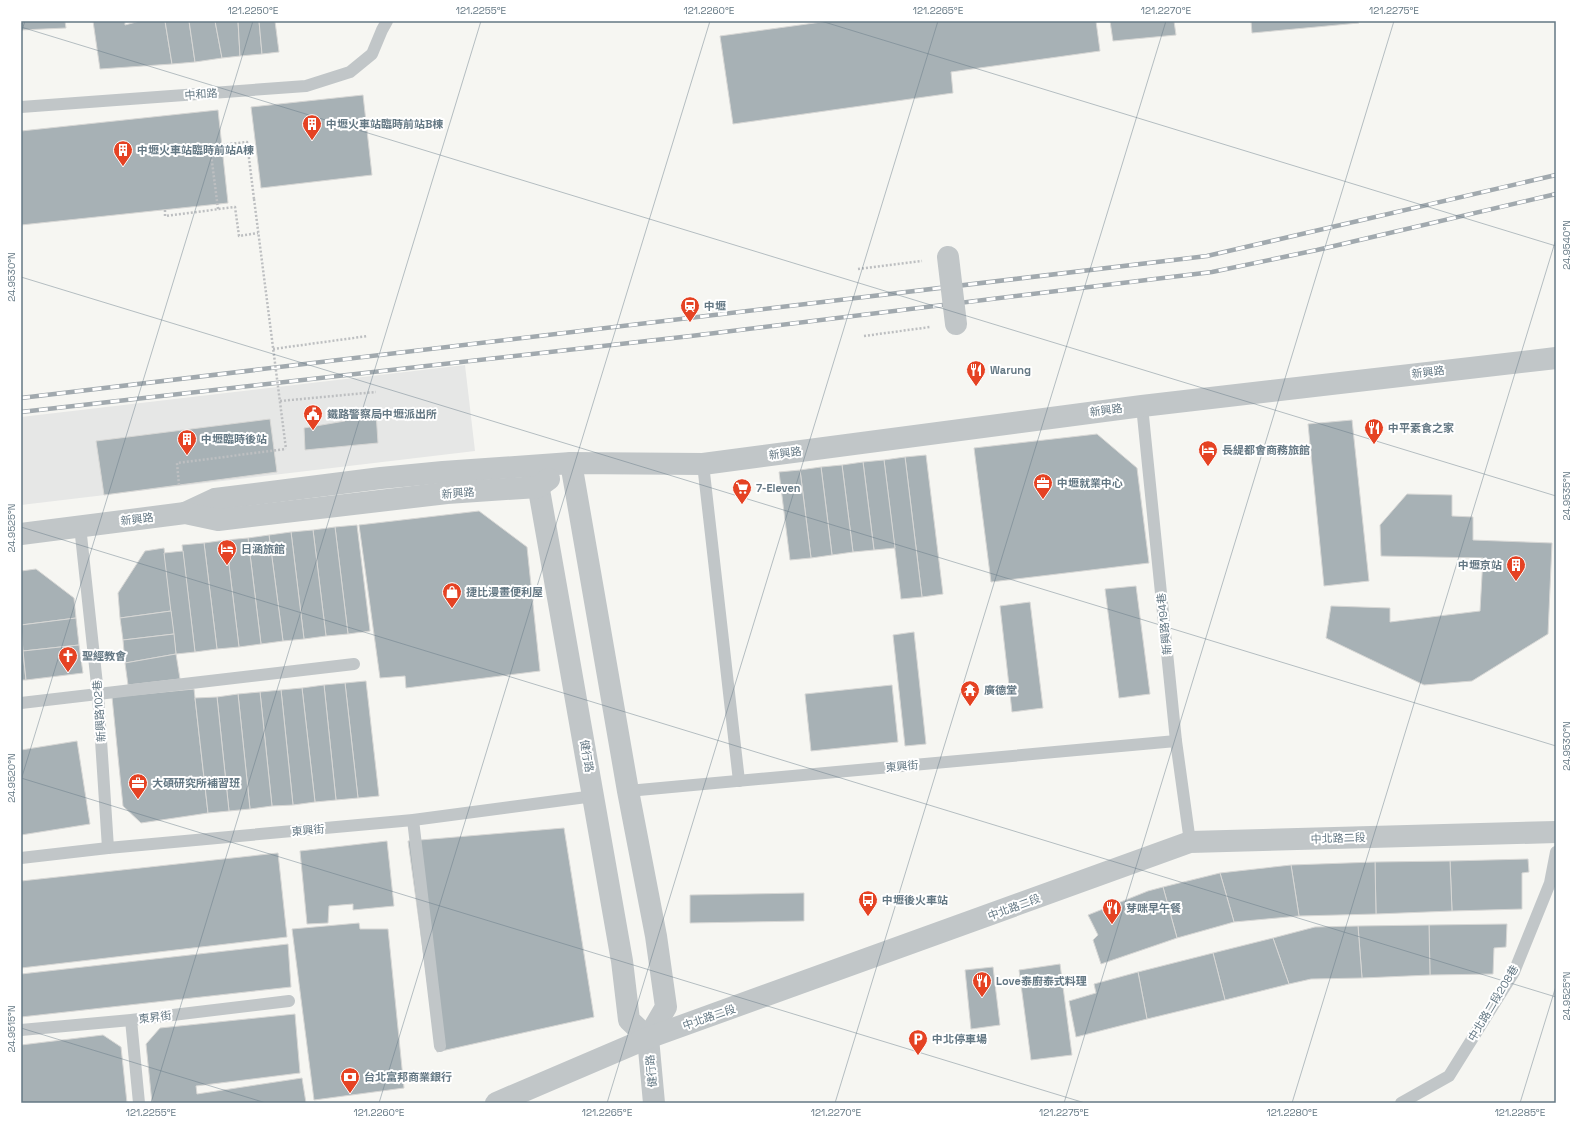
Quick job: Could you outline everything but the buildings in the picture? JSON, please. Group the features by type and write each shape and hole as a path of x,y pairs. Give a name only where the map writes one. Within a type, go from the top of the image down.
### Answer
{"street":[{"path":"948,257 956,324"},
{"name":"新興路","path":"21,534 185,513 218,520 446,493 536,477 571,463 704,464 1142,406 1556,358"},
{"name":"健行路","path":"571,463 628,791 656,936 666,1007 648,1038 654,1103"},
{"path":"185,513 215,499 443,472 536,477"},
{"name":"健行路","path":"536,477 594,796 622,961 629,1020 648,1038"},
{"name":"中北路二段","path":"496,1103 648,1038 1190,842 1556,832"}],"lane":[{"name":"中和路","path":"21,107 306,86 350,72 372,54 387,21"},
{"name":"新興路194巷","path":"1142,406 1176,741 1190,842"},
{"path":"704,464 739,781"},
{"name":"新興路102巷","path":"80,526 98,694 108,848"},
{"path":"21,704 354,664"},
{"name":"東興街","path":"628,791 1176,741"},
{"name":"東興街","path":"21,858 108,848 413,820 594,796"},
{"path":"413,820 440,1046"},
{"name":"中北路二段208巷","path":"1401,1103 1448,1076 1514,972 1550,883 1556,852"},
{"name":"東昇街","path":"21,1030 131,1020 289,1001"},
{"path":"131,1020 139,1103"}],"path":[{"path":"179,485 177,463 286,449 247,142 210,146 218,209"},
{"path":"165,210 165,216 235,207 239,236 258,234"},
{"path":"858,270 948,257"},
{"path":"864,336 956,324"},
{"path":"273,349 368,336"},
{"path":"280,401 376,392"}],"shaded area":[{"path":"465,365 475,451 21,505 21,417"}],"railway":[{"path":"21,398 1207,256 1556,175"},
{"path":"21,412 691,336 1212,272 1317,250 1556,194"}],"place":[{"name":"中壢火車站臨時前站B棟","path":"312,141"},
{"name":"中壢火車站臨時前站A棟","path":"123,167"},
{"name":"中壢","path":"690,323"},
{"name":"Warung","path":"976,387"},
{"name":"鐵路警察局中壢派出所","path":"313,431"},
{"name":"中平素食之家","path":"1374,445"},
{"name":"中壢臨時後站","path":"187,456"},
{"name":"長緹都會商務旅館","path":"1208,467"},
{"name":"中壢就業中心","path":"1043,500"},
{"name":"7-Eleven","path":"742,505"},
{"name":"日涵旅館","path":"227,566"},
{"name":"中壢京站","path":"1516,582"},
{"name":"捷比漫畫便利屋","path":"452,609"},
{"name":"聖經教會","path":"68,673"},
{"name":"廣德堂","path":"970,707"},
{"name":"大碩研究所補習班","path":"138,800"},
{"name":"中壢後火車站","path":"868,917"},
{"name":"芽咪早午餐","path":"1112,925"},
{"name":"Love泰廚泰式料理","path":"982,998"},
{"name":"中北停車場","path":"918,1056"},
{"name":"台北富邦商業銀行","path":"350,1094"}]}
